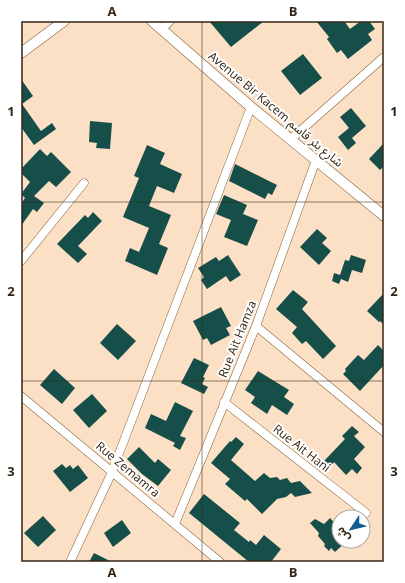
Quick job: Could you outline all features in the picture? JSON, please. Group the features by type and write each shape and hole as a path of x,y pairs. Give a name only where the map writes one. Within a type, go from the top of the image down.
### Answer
{"street":[{"path":"21,53 64,21"},
{"name":"Avenue Bir Kacem شارع بئر قاسم","path":"152,21 251,107 384,216"},
{"path":"162,29 170,21"},
{"path":"291,139 384,57"},
{"path":"70,562 112,472 251,107"},
{"name":"Rue Ait Hamza","path":"175,524 256,326 316,160"},
{"path":"21,261 84,183"},
{"path":"256,326 384,432"},
{"name":"Rue Zemamra","path":"21,396 220,562"},
{"name":"Rue Ait Hani","path":"224,402 361,509"}],"building":[{"path":"209,21 264,21 231,47"},
{"path":"316,21 344,21 350,29 361,21 369,21 375,29 368,34 372,40 348,59 341,50 337,53 327,39 329,37"},
{"path":"303,54 322,78 300,95 281,71"},
{"path":"21,79 33,96 22,104 41,131 52,123 56,129 34,145 21,127"},
{"path":"351,108 366,126 352,138 356,143 348,150 338,137 349,128 340,117"},
{"path":"90,121 112,123 110,149 96,148 97,143 89,142"},
{"path":"384,143 384,166 380,170 369,159"},
{"path":"147,145 165,153 160,164 182,174 174,193 157,186 149,206 171,215 159,244 168,248 157,275 125,261 130,248 139,252 149,228 123,217 139,178 134,176"},
{"path":"40,149 47,156 51,152 71,172 56,187 49,181 34,196 44,203 37,212 33,209 21,226 21,204 25,198 21,194 30,182 21,173 21,169"},
{"path":"235,164 277,185 272,195 268,193 265,199 229,181"},
{"path":"224,195 247,205 243,214 258,220 247,246 224,237 231,220 216,214"},
{"path":"93,212 102,221 78,246 87,254 78,263 57,244 85,215 88,218"},
{"path":"317,229 327,238 322,243 331,251 319,265 300,247"},
{"path":"228,255 241,275 230,282 226,276 207,289 201,280 204,277 198,268 216,257 219,261"},
{"path":"351,255 366,260 362,273 352,270 348,282 341,279 339,284 332,281 334,273 340,275 345,260 349,261"},
{"path":"293,290 308,302 302,309 336,346 323,359 306,341 302,344 292,333 297,327 276,309"},
{"path":"384,293 384,325 367,311"},
{"path":"221,307 231,326 226,328 230,335 211,345 207,338 203,340 193,321"},
{"path":"117,324 136,341 118,360 100,343"},
{"path":"378,345 384,351 384,365 360,391 343,374 346,371 345,369 358,355 364,360"},
{"path":"194,358 209,365 203,377 205,378 202,384 208,387 204,394 181,383"},
{"path":"54,369 75,388 62,404 40,385"},
{"path":"258,371 289,390 284,397 294,404 287,415 272,405 267,414 251,403 255,397 245,390"},
{"path":"92,394 107,411 89,428 73,410"},
{"path":"175,402 193,411 180,436 186,438 180,450 173,446 175,443 145,428 151,414 166,421"},
{"path":"352,426 359,432 354,436 365,447 354,459 362,468 357,474 352,469 346,475 334,462 330,467 324,461 345,439 342,436"},
{"path":"236,437 244,444 231,460 255,481 264,473 270,478 277,477 280,480 287,478 291,483 300,481 312,493 295,497 291,493 286,497 277,499 262,514 247,499 245,501 225,484 230,479 211,463 230,441 231,442"},
{"path":"139,447 155,463 158,459 171,470 158,486 142,474 127,459"},
{"path":"62,464 66,468 70,465 73,469 78,465 88,478 70,492 53,471"},
{"path":"204,494 240,523 234,530 249,542 250,540 256,545 264,535 281,549 271,562 249,562 189,513"},
{"path":"43,516 56,530 38,547 24,533"},
{"path":"330,518 331,519 331,548 329,551 318,536 319,533 310,523 315,519 324,524"},
{"path":"122,520 131,533 113,547 104,533"},
{"path":"94,553 112,562 89,562"}]}
